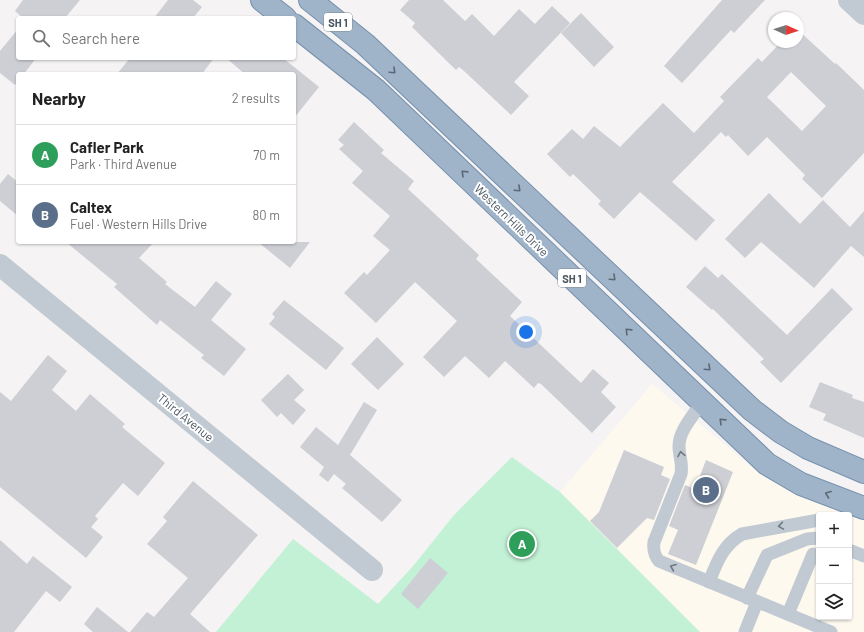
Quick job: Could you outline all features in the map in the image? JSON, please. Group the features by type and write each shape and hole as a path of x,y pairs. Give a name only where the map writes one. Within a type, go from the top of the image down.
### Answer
{"highway":[{"path":"262,0 282,16"},
{"name":"SH 1","path":"310,0 365,44 752,410 781,432 808,448 864,472"},
{"name":"Western Hills Drive","path":"296,27 376,90 767,464 802,484 864,508"}],"street":[{"path":"849,0 864,14"},
{"name":"Third Avenue","path":"0,265 372,570"}],"lane":[{"path":"702,402 682,432 679,446 682,459 681,474 654,542 653,549 656,557 659,561 831,632"},
{"path":"852,515 864,513"},
{"path":"709,582 725,547 734,538 742,534 816,521"},
{"path":"745,632 752,600 767,555 807,538 816,538"},
{"path":"852,551 864,556"},
{"path":"788,614 813,554"}],"shaded area":[{"path":"652,384 753,468 810,498 843,512 816,512 816,620 852,620 852,516 864,521 864,632 700,632 560,492"}],"green space":[{"path":"512,457 560,492 700,632 216,632 293,539 378,604 414,565 454,515"}],"building":[{"path":"23,0 80,0 67,16 21,16 15,11"},
{"path":"168,0 193,0 202,7 195,16 156,16"},
{"path":"409,0 443,0 465,21 472,14 494,36 519,9 535,24 552,6 570,23 514,82 529,96 511,115 464,71 459,67 456,70 412,27 415,23 400,10"},
{"path":"722,0 765,0 734,33 731,30 682,83 664,66"},
{"path":"581,13 614,47 594,67 561,33"},
{"path":"16,31 16,60 34,60 26,72 16,72 15,85 0,73 0,51"},
{"path":"804,36 864,90 864,153 822,198 802,179 805,175 767,137 748,156 728,135 726,137 721,132 672,182 715,220 696,241 640,192 614,219 598,204 601,201 573,174 570,177 547,154 572,129 583,139 594,126 620,147 663,103 694,133 724,101 720,97 758,58 762,62 775,48 804,48","holes":["791,72 826,106 802,131 767,97"]},
{"path":"128,60 212,60 204,72 119,72"},
{"path":"228,60 285,60 319,87 296,116 296,72 243,72"},
{"path":"354,122 384,150 381,153 414,181 408,189 479,255 476,259 522,302 510,316 581,383 593,369 609,383 601,392 616,407 592,433 541,384 538,383 534,388 505,361 489,378 465,356 444,377 423,357 457,321 415,282 376,323 344,293 364,272 367,275 390,250 373,236 390,216 352,183 363,171 339,149 344,145 338,140"},
{"path":"8,174 16,180 16,214 0,201 0,184"},
{"path":"769,193 800,224 823,200 850,227 864,211 864,257 851,246 814,288 761,242 745,258 725,239"},
{"path":"296,242 310,242 290,268 260,244 296,244"},
{"path":"68,244 152,244 139,258 167,282 165,284 195,307 216,281 232,294 211,320 246,349 224,376 201,358 204,355 160,320 157,325 114,287 117,284"},
{"path":"705,266 718,278 722,274 787,335 832,288 853,309 781,383 760,362 764,359 713,309 712,310 686,287"},
{"path":"284,300 344,348 326,370 269,324 275,317 272,314"},
{"path":"377,337 404,364 378,390 351,364"},
{"path":"48,355 67,371 52,390 76,411 90,394 125,424 122,427 165,463 138,496 123,483 95,516 98,519 91,527 103,537 86,558 0,487 0,392 11,401"},
{"path":"288,374 304,390 294,400 306,410 293,425 281,413 277,417 261,400"},
{"path":"820,382 853,395 852,398 864,402 864,438 823,420 826,414 809,407"},
{"path":"364,402 377,410 350,455 402,500 382,522 342,488 346,484 334,474 328,482 319,475 324,467 300,447 316,427 338,445"},
{"path":"624,450 664,467 661,475 670,479 654,520 647,518 617,548 590,521 599,512"},
{"path":"706,460 733,472 696,565 668,554 678,530 669,526 685,485 695,489"},
{"path":"193,481 258,535 190,614 210,632 130,632 147,612 154,617 188,578 147,544 167,521 163,517"},
{"path":"0,540 27,564 33,556 72,587 60,602 46,591 14,632 0,632"},
{"path":"430,558 448,573 418,609 401,594"},
{"path":"97,607 128,632 93,632 84,624"}],"place":[{"name":"Caltex","path":"706,490"},
{"name":"Cafler Park","path":"522,544"}]}
